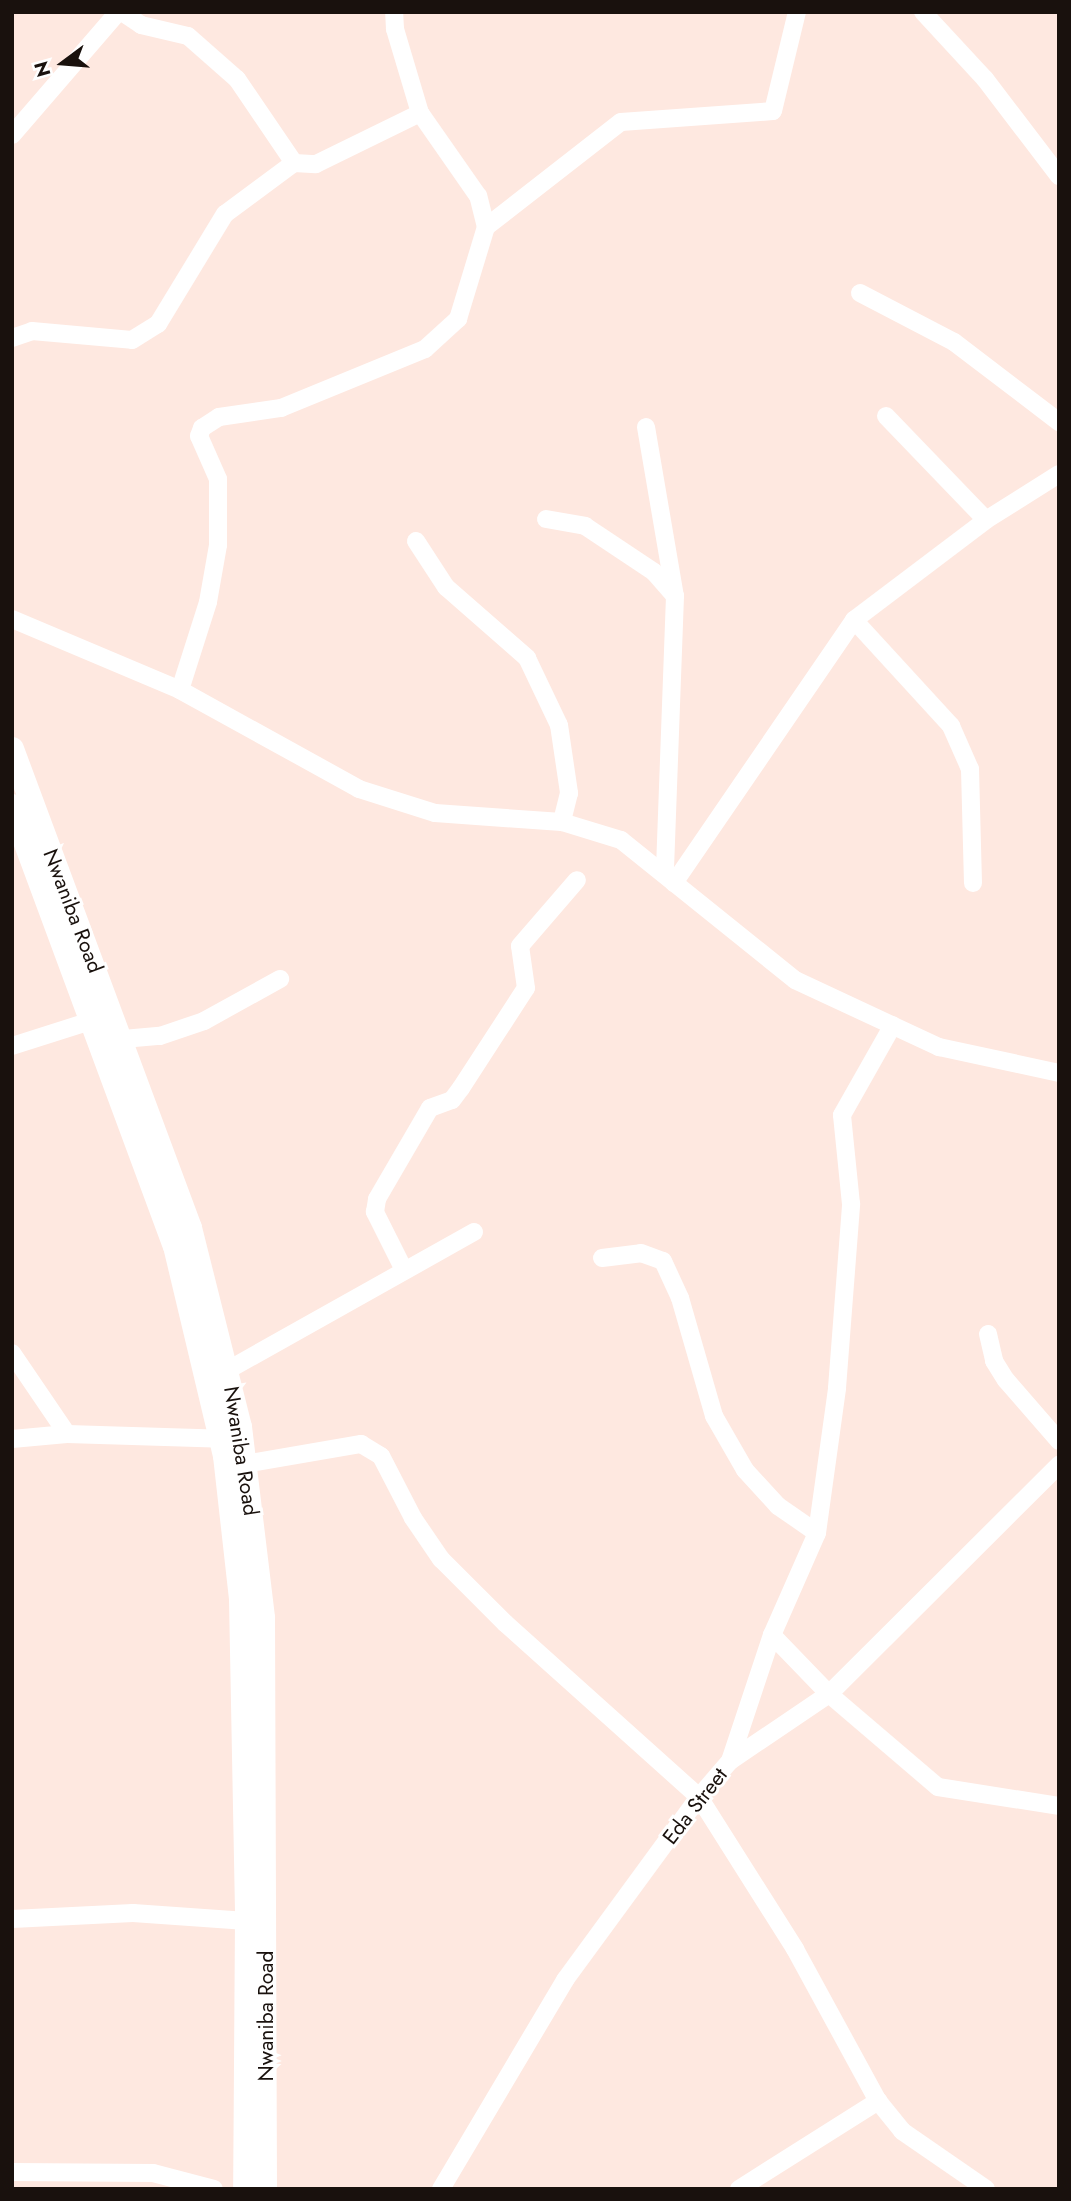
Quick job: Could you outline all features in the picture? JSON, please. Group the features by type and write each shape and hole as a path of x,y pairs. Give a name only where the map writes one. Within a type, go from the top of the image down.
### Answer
{"main road":[{"name":"Nwaniba Road","path":"12,749 123,1039 190,1228 228,1370 245,1464 263,1618 265,2189"},
{"path":"12,806 94,1020 175,1246 222,1439 241,1600 247,1922 246,2189"}],"street":[{"path":"12,135 120,12 142,25 188,36 237,79 293,163"},
{"path":"180,690 208,602 218,545 218,479 199,436 202,428 219,417 281,408 425,349 458,319 486,226 478,196 420,113 395,29 394,12"},
{"path":"486,226 621,122 773,111 797,12"},
{"path":"923,12 985,79 1059,176"},
{"path":"12,338 32,331 132,340 158,324 225,214 293,163 316,164 420,113"},
{"path":"860,293 954,342 1059,422"},
{"path":"886,416 986,520"},
{"path":"646,428 675,596 670,878"},
{"path":"670,878 854,620 986,520 1059,474"},
{"path":"546,519 585,526 654,572 675,596"},
{"path":"416,541 446,587 527,658 559,724 569,793 562,822"},
{"path":"12,619 180,690 359,789 435,813 562,822 621,840 795,980 939,1046 1059,1073"},
{"path":"854,620 951,726 970,769 973,883"},
{"path":"403,1268 375,1212 377,1199 430,1108 452,1100 526,988 520,946 576,880"},
{"path":"123,1039 160,1036 204,1021 280,979"},
{"path":"12,1046 94,1020"},
{"path":"730,1761 772,1635 817,1533 837,1388 851,1204 842,1115 893,1025"},
{"path":"228,1370 403,1268 474,1232"},
{"path":"602,1258 641,1253 663,1261 680,1298 714,1416 732,1448 745,1470 778,1506 817,1533"},
{"path":"988,1334 994,1361 1006,1381 1059,1441"},
{"path":"12,1353 67,1434"},
{"path":"12,1439 67,1434 222,1439"},
{"path":"245,1464 362,1444 381,1456 413,1518 442,1559 505,1623 699,1797 795,1949 878,2101 902,2131 986,2189"},
{"name":"Eda Street","path":"441,2189 565,1980 699,1797 730,1761 829,1694 1059,1465"},
{"path":"772,1635 829,1694 938,1787 1059,1806"},
{"path":"12,1919 133,1913 247,1922"},
{"path":"739,2189 878,2101"},
{"path":"12,2172 153,2174 214,2189"}]}
